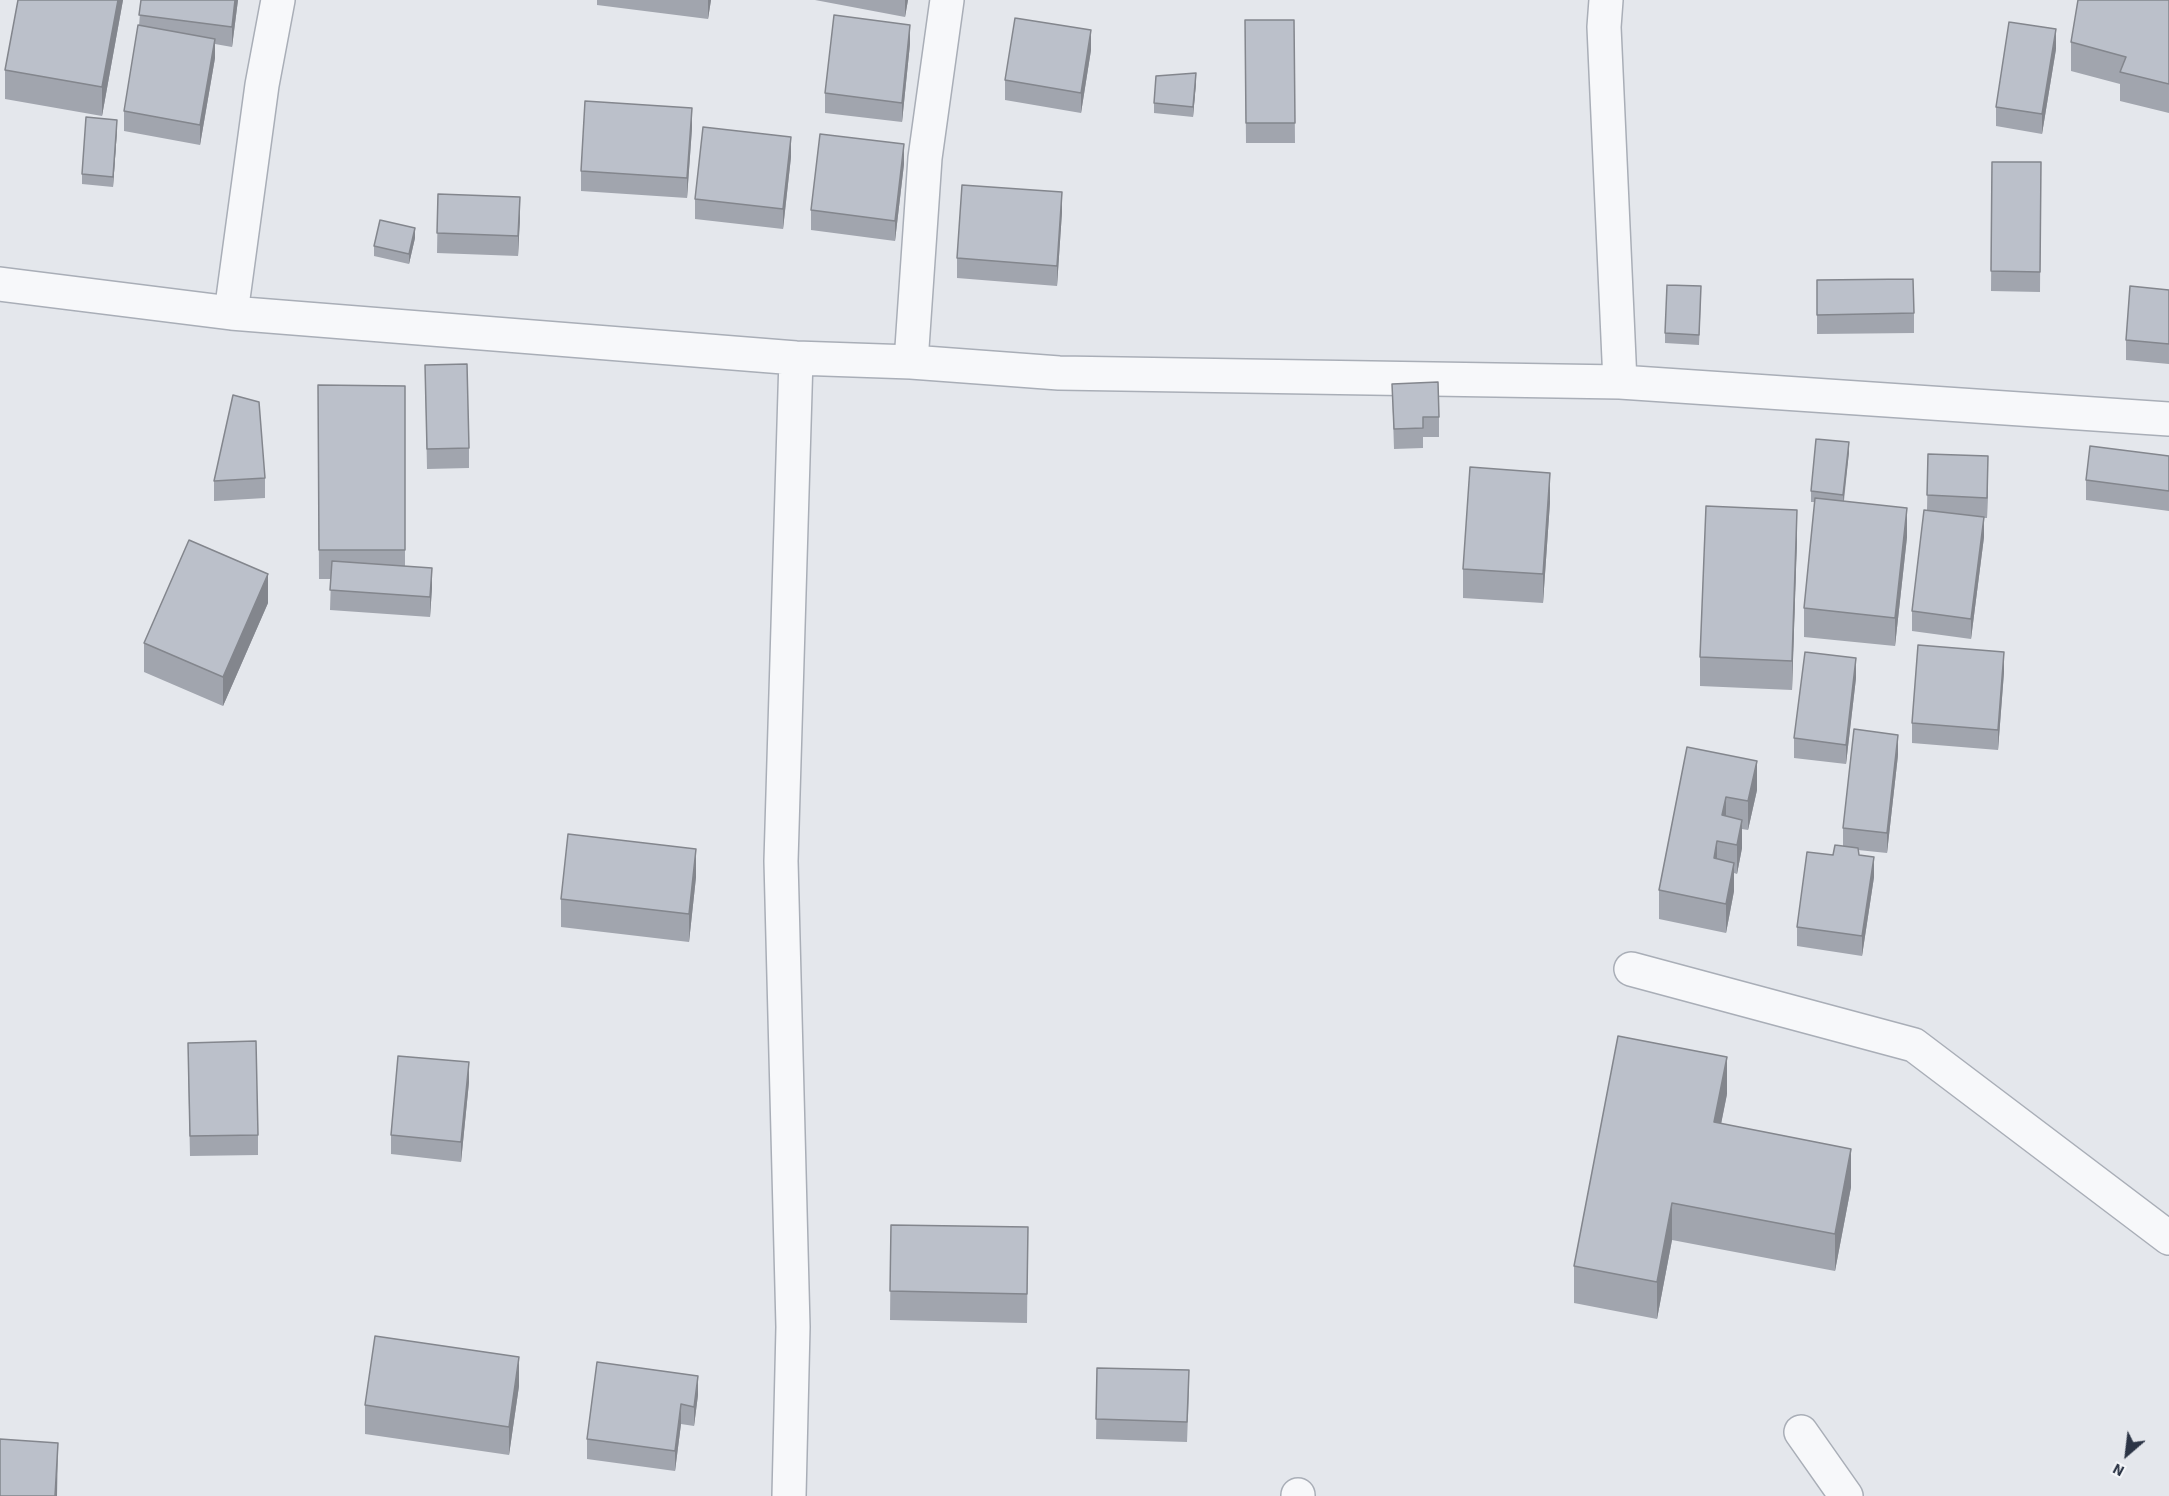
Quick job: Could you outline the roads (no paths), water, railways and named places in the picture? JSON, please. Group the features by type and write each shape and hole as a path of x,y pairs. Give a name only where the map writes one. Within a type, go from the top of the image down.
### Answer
{"street":[{"path":"231,313 262,85 278,0"},
{"path":"910,362 925,158 947,0"},
{"path":"1606,0 1604,27 1620,382"},
{"path":"0,284 231,313 796,358 910,362 1059,373 1620,382 2169,419"},
{"path":"789,1496 793,1327 781,861 796,358"},
{"path":"1631,969 1914,1045 2169,1238"},
{"path":"1801,1432 1846,1496"}]}
